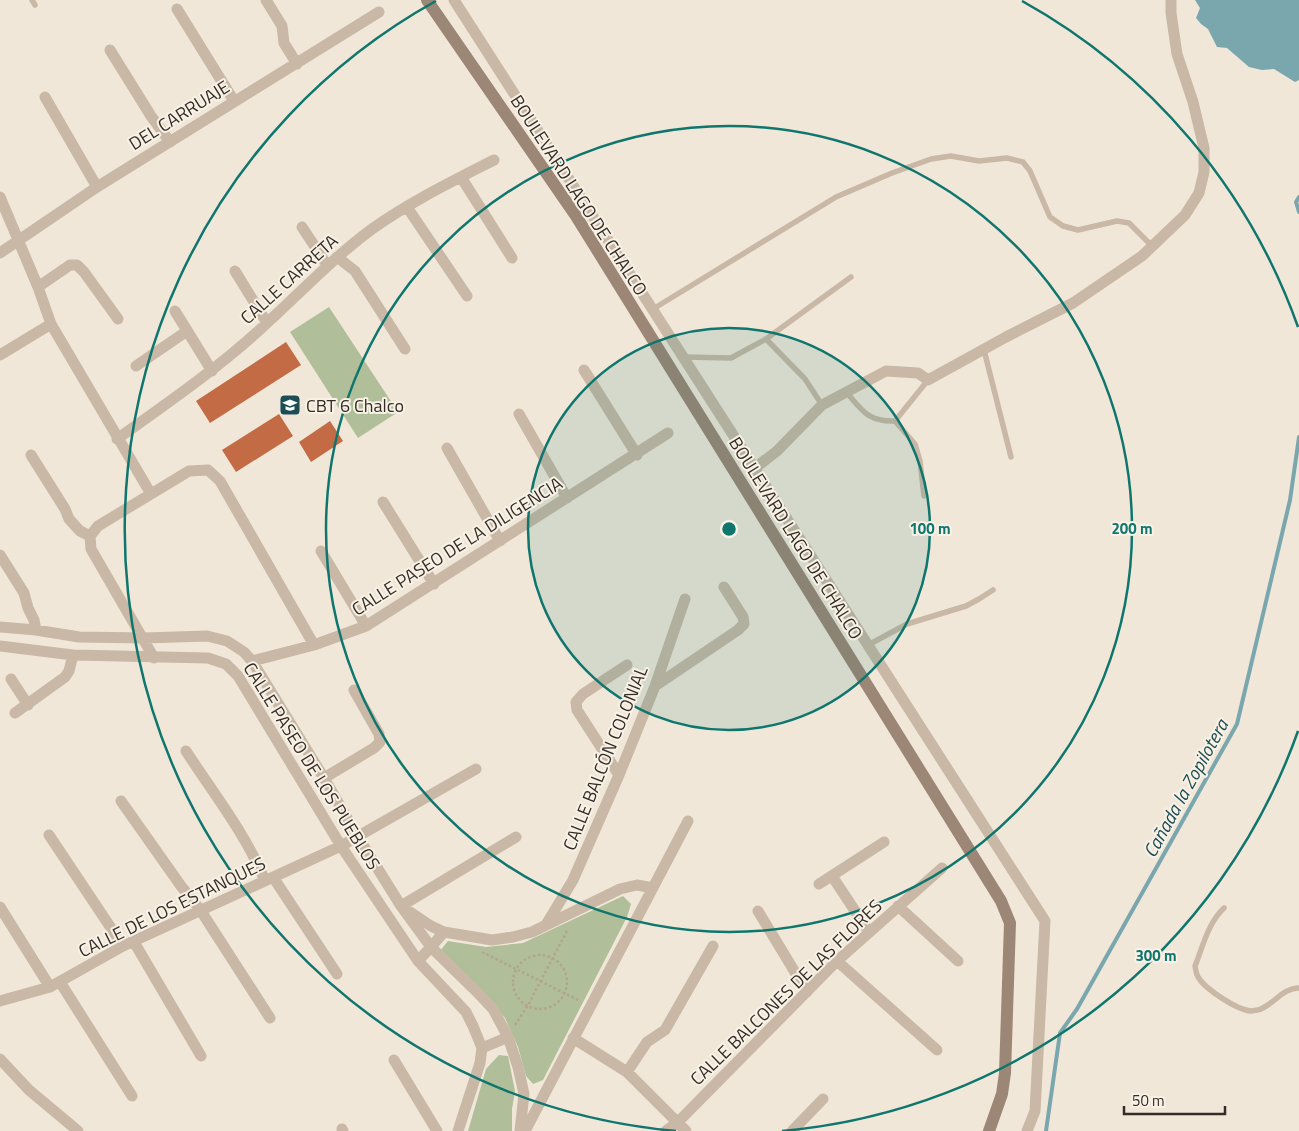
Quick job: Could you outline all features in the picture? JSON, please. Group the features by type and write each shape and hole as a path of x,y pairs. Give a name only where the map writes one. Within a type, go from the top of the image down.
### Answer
{"main road":[{"name":"BOULEVARD LAGO DE CHALCO","path":"427,0 576,216 1000,901 1010,923 1005,1074 1002,1094 989,1131"}],"street":[{"path":"266,0 282,26 284,44 297,64"},
{"path":"454,0 1045,921 1035,1111 1027,1131"},
{"path":"755,468 777,450 822,405 886,371 918,373 928,380 1073,304 1142,256 1185,215 1199,192 1204,172 1204,148 1193,102 1177,54 1171,0"},
{"path":"177,9 234,101"},
{"name":"DEL CARRUAJE","path":"0,253 96,187 379,12"},
{"path":"110,50 151,116 170,142"},
{"path":"45,97 96,187"},
{"name":"CALLE CARRETA","path":"117,439 212,371 267,323 327,265 372,229 494,160"},
{"path":"461,177 512,258"},
{"path":"0,197 38,287 51,324 151,494"},
{"path":"408,207 466,296"},
{"path":"302,227 327,265"},
{"path":"337,257 355,271 405,349"},
{"path":"38,287 70,265 77,265 118,318"},
{"path":"235,271 267,323"},
{"path":"174,311 212,371"},
{"path":"0,355 51,324"},
{"path":"136,366 187,331"},
{"path":"584,370 637,455"},
{"path":"519,414 567,498"},
{"name":"CALLE PASEO DE LA DILIGENCIA","path":"252,661 314,645 366,626 668,434"},
{"path":"446,448 500,541"},
{"path":"31,455 65,509 69,519 80,531 90,536"},
{"path":"154,658 91,550 90,536 98,526 189,471 208,470 220,481 314,645"},
{"path":"384,502 434,584"},
{"path":"321,551 366,626"},
{"path":"0,555 24,593 36,630"},
{"path":"655,686 744,624 743,616 724,588"},
{"name":"CALLE BALCÓN COLONIAL","path":"546,924 574,880 619,775 655,686 685,599"},
{"name":"CALLE PASEO DE LOS PUEBLOS","path":"0,627 36,630 79,637 144,638 207,636 227,641 244,652 252,661 401,906 432,947 493,1010 508,1037 518,1067 524,1094 520,1131"},
{"name":"CALLE PASEO DE LOS PUEBLOS","path":"0,646 73,655 208,658 226,664 238,676 341,846 418,961 466,1012 482,1048"},
{"path":"15,713 65,677 69,671 73,655"},
{"path":"619,775 577,710 576,702 583,694 626,665"},
{"path":"11,679 28,705"},
{"path":"324,778 374,748 380,742 379,734 354,690"},
{"path":"186,751 269,879 337,974"},
{"name":"CALLE DE LOS ESTANQUES","path":"0,1001 56,984 128,944 341,846 476,769"},
{"path":"122,801 181,886 201,911 270,1018"},
{"path":"525,1131 688,821"},
{"path":"48,835 128,944 201,1056"},
{"path":"516,837 401,906 431,926 444,932 492,940 532,932 620,889 637,885 653,888"},
{"path":"819,884 884,842"},
{"name":"CALLE BALCONES DE LAS FLORES","path":"666,1131 678,1122 837,961 942,868"},
{"path":"832,876 869,932"},
{"path":"898,906 958,961"},
{"path":"0,907 56,984 132,1096"},
{"path":"758,911 807,992"},
{"path":"418,961 444,932"},
{"path":"627,1072 647,1042 665,1030 712,946"},
{"path":"837,961 937,1050"},
{"path":"458,1131 480,1063 482,1048 508,1037"},
{"path":"573,1038 627,1072 686,1131"},
{"path":"0,1059 63,1127 78,1131"},
{"path":"394,1060 437,1131"},
{"path":"792,1131 823,1099"}],"lane":[{"path":"653,309 836,197 930,159 951,156 979,161 1006,158 1023,162 1030,171 1050,217 1063,226 1078,230 1117,221 1129,223 1152,246"},
{"path":"684,357 731,358 766,339 851,277"},
{"path":"766,339 804,379 822,405"},
{"path":"984,350 1010,457"},
{"path":"847,393 867,415 882,422 895,421 928,380"},
{"path":"895,421 915,444 920,461 924,496"},
{"path":"868,645 907,624 966,606 993,590"},
{"path":"1224,908 1216,915 1211,924 1195,966 1199,979 1217,994 1251,1012 1261,1009 1289,988 1299,988"}],"path":[{"path":"508,1037 528,1006 578,909"},
{"path":"476,948 590,1006"},
{"path":"540,955 553,958 562,966 566,974 567,983 560,1000 544,1008 528,1006 515,992 514,984 517,969 531,956 540,955"}],"green space":[{"path":"329,307 398,412 358,438 290,332"},
{"path":"623,896 631,904 627,917 543,1080 533,1084 526,1076 518,1047 505,1018 477,986 440,951 448,941 486,947 523,943"},
{"path":"499,1055 508,1056 515,1091 512,1109 512,1131 468,1131 486,1069"}],"water":[{"path":"1195,0 1299,0 1299,80 1295,82 1274,69 1262,70 1249,67 1227,48 1217,47 1208,29 1196,18 1200,8"}],"building":[{"path":"286,342 301,365 210,423 196,401"},
{"path":"279,414 293,436 236,472 222,450"},
{"path":"330,421 343,441 311,462 299,442"}],"waterway":[{"name":"Cañada la Zopilotera","path":"1299,197 1296,202 1299,212"},
{"name":"Cañada la Zopilotera","path":"1046,1131 1060,1033 1077,1009 1237,724 1290,500 1299,437"}],"place":[{"name":"CBT 6 Chalco","path":"290,405"}]}
